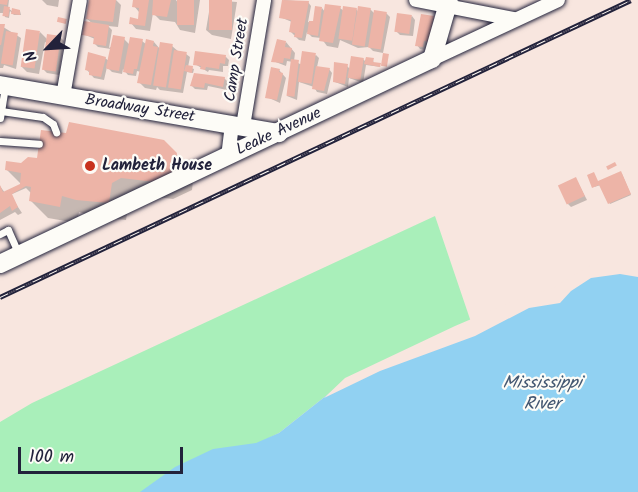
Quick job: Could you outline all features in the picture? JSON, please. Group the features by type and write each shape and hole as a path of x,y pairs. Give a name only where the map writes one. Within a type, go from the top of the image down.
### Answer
{"street":[{"path":"63,96 80,0"},
{"name":"Camp Street","path":"228,157 238,125 264,0"},
{"path":"416,0 448,3 514,19"},
{"name":"Leake Avenue","path":"0,264 558,0"},
{"path":"432,59 448,3"},
{"name":"Broadway Street","path":"2,86 279,133"}],"lane":[{"path":"2,86 1,114 43,117 53,124 56,132"},
{"path":"0,141 39,144"},
{"path":"0,234 8,230 19,255"}],"green space":[{"path":"435,216 471,322 346,380 279,433 223,461 174,492 0,492 0,422 32,403"}],"water":[{"name":"Mississippi River","path":"638,266 638,492 140,492 175,467 213,449 256,443 279,433 346,380 552,291 591,267"}],"pier":[{"path":"629,262 638,264 638,277 620,274 591,278 571,291 560,303 529,308 475,336 380,371 324,398 345,378 455,326 516,300 553,288 591,265"}],"building":[{"path":"0,0 8,0 7,5 0,4"},
{"path":"89,0 116,0 113,22 86,19"},
{"path":"133,0 149,0 145,26 129,24 130,17 138,19 139,8 132,7"},
{"path":"153,0 171,0 167,17 152,15"},
{"path":"177,0 194,0 194,25 177,25"},
{"path":"209,0 232,0 232,30 209,30"},
{"path":"282,0 309,1 302,38 294,37 295,33 289,32 291,20 279,18"},
{"path":"325,4 341,6 333,43 319,41"},
{"path":"4,6 10,7 8,17 2,16"},
{"path":"315,6 322,7 318,36 307,34 309,21 313,21"},
{"path":"343,6 357,8 352,41 338,39"},
{"path":"358,6 371,8 365,47 352,45"},
{"path":"12,8 20,10 20,15 11,14"},
{"path":"374,10 387,12 381,50 368,48"},
{"path":"397,13 412,15 409,34 394,32"},
{"path":"421,14 434,16 429,42 424,41 423,47 415,46"},
{"path":"58,17 67,19 66,24 57,22"},
{"path":"84,21 109,25 106,46 93,44 94,37 82,35"},
{"path":"0,24 5,24 1,45 0,45"},
{"path":"26,29 40,31 35,69 21,67"},
{"path":"6,31 18,33 13,65 1,64"},
{"path":"47,34 61,36 56,72 42,70"},
{"path":"113,35 125,37 119,71 106,67"},
{"path":"130,37 143,39 137,69 134,69 133,74 123,72"},
{"path":"146,39 154,41 153,46 158,47 151,85 137,83"},
{"path":"277,39 286,41 285,47 292,48 290,59 284,58 283,63 271,62"},
{"path":"160,42 173,44 166,87 153,85"},
{"path":"174,50 187,52 181,90 168,88"},
{"path":"195,51 226,55 225,64 220,63 219,69 206,67 205,70 200,69 201,66 193,65"},
{"path":"302,51 316,53 312,84 298,82"},
{"path":"88,52 106,57 101,77 89,75 89,71 85,70"},
{"path":"383,53 389,54 387,67 381,66"},
{"path":"351,56 364,58 360,80 348,78"},
{"path":"366,57 374,58 373,62 381,63 380,67 364,64"},
{"path":"291,59 299,60 294,97 286,96"},
{"path":"334,62 348,64 345,84 333,82"},
{"path":"186,65 193,66 192,73 184,71"},
{"path":"316,66 330,68 324,91 312,89"},
{"path":"271,67 280,69 279,72 283,73 277,100 265,98"},
{"path":"194,73 225,77 223,87 205,83 204,88 190,86"},
{"name":"Lambeth House","path":"69,122 164,140 177,153 174,172 155,182 121,178 112,183 109,203 76,200 62,196 60,207 29,201 31,187 26,186 12,194 18,207 12,211 10,206 0,213 0,185 3,192 20,184 21,173 5,170 6,161 21,163 28,157 37,158 41,130 66,133"},
{"path":"615,162 617,166 608,170 606,167"},
{"path":"621,171 631,194 608,204 599,185 592,188 587,175 594,172 598,181"},
{"path":"576,177 585,196 567,204 558,185"}],"railway":[{"path":"0,297 631,0"}],"place":[{"name":"Lambeth House","path":"90,166"}]}
